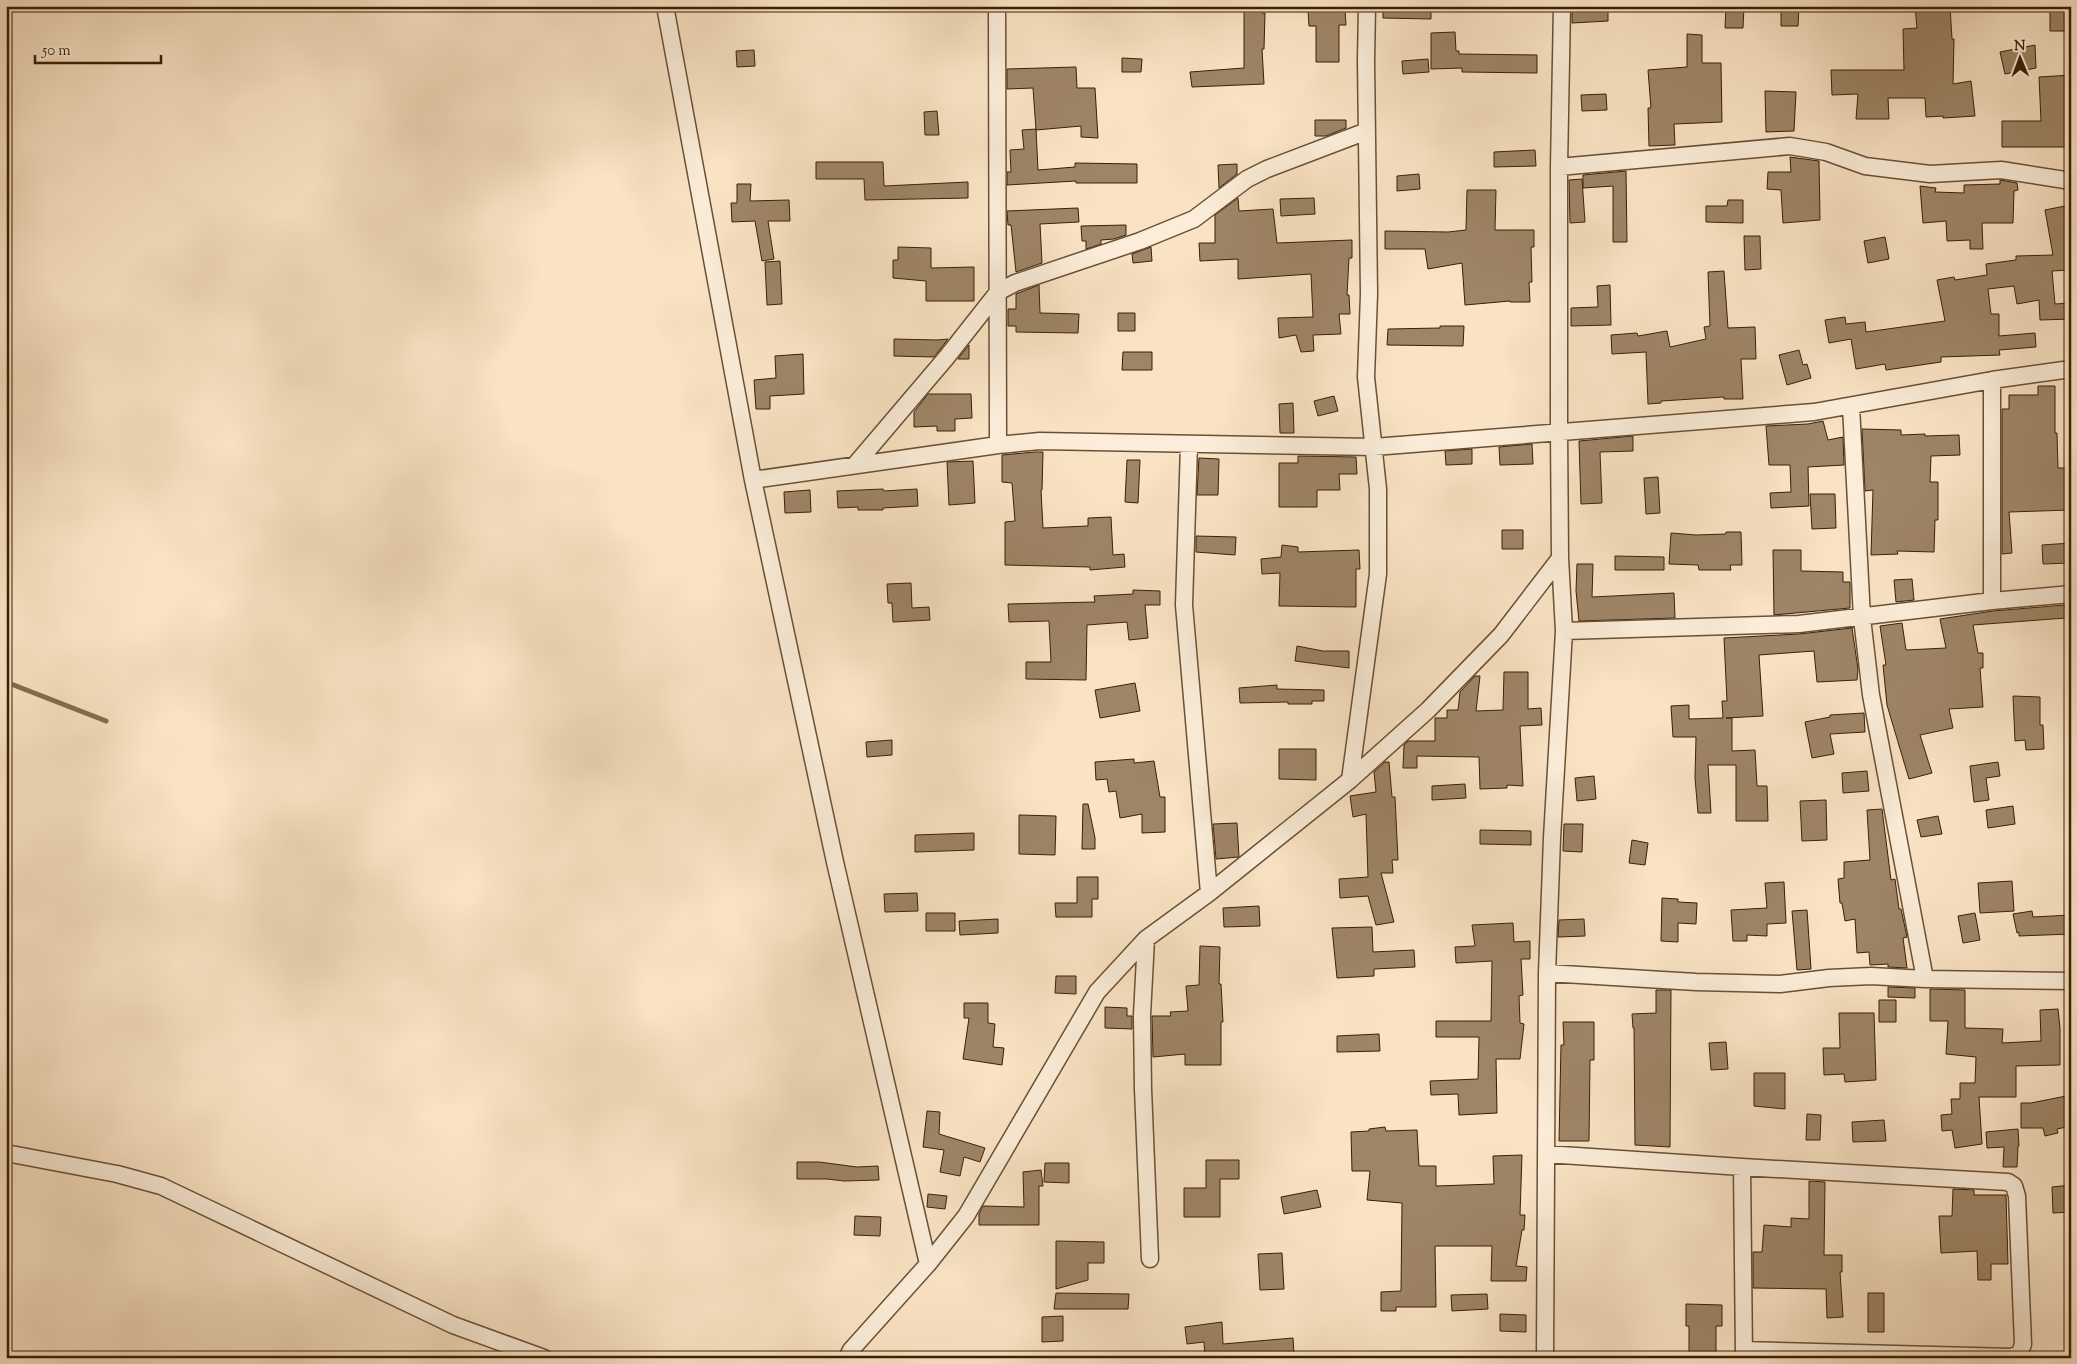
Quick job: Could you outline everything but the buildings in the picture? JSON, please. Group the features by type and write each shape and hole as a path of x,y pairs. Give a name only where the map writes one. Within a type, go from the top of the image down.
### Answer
{"street":[{"path":"665,6 754,480 834,862 928,1264"},
{"path":"997,6 998,445"},
{"path":"1350,780 1378,574 1378,488 1366,377 1369,294 1367,6"},
{"path":"1545,1358 1547,973 1552,838 1564,631 1560,558 1559,431 1559,167 1562,6"},
{"path":"855,465 952,351 998,292 1015,283 1140,241 1194,218 1247,179 1267,169 1367,131"},
{"path":"1559,167 1790,146 1826,152 1865,166 1930,174 2001,170 2071,182"},
{"path":"754,480 998,445 1040,441 1190,445 1374,446 1814,412 1992,380 2071,369"},
{"path":"1992,380 1992,601"},
{"path":"1851,406 1862,618 1871,695 1925,979"},
{"path":"1190,445 1184,605 1209,894"},
{"path":"847,1358 851,1350 928,1264 966,1216 1097,992 1146,939 1209,894 1350,780 1428,710 1501,635 1560,558"},
{"path":"1564,631 1799,624 1992,601 2071,594"},
{"path":"1146,939 1142,1015 1150,1259"},
{"path":"1547,973 1696,982 1780,984 1829,978 1871,976 2071,982"},
{"path":"6,1153 117,1174 161,1186 453,1325 544,1358"},
{"path":"1546,1154 1742,1168 2008,1182 2014,1186 2017,1196 2024,1344 2020,1353 2012,1357 1744,1354 1742,1168"}],"waterway":[{"path":"6,682 106,721"}]}
